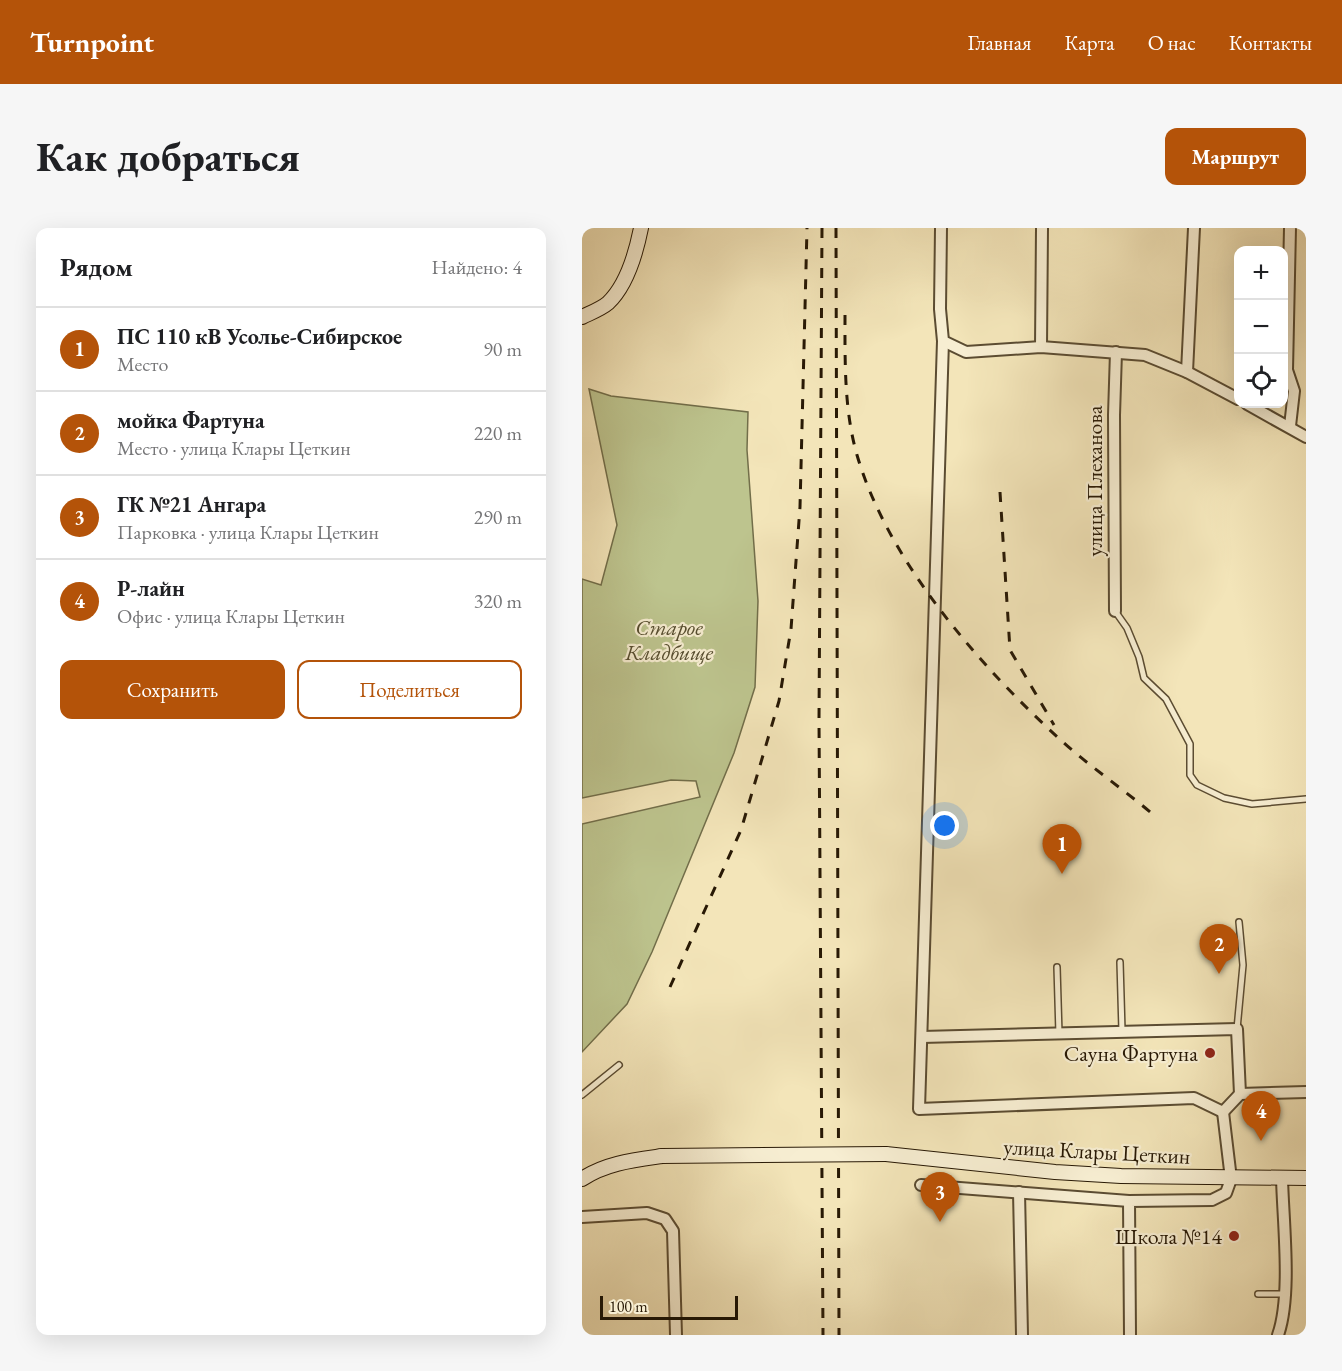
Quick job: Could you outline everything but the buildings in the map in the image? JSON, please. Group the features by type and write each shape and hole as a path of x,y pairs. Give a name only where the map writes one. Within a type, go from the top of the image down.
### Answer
{"street":[{"path":"582,317 608,303 619,286 636,249 641,228"},
{"path":"941,228 940,309 943,341 922,1037 1238,1029 1240,1094"},
{"path":"1041,347 1042,228"},
{"path":"1187,372 1194,228"},
{"path":"1290,228 1287,370 1294,391 1290,426"},
{"path":"943,341 966,352 1041,347 1145,355 1187,372 1234,396"},
{"name":"улица Плеханова","path":"1115,611 1113,415 1116,352"},
{"path":"1255,408 1306,437"},
{"name":"улица Клары Цеткин","path":"922,1037 919,1109 1194,1098 1223,1112"},
{"path":"921,1185 1129,1200 1212,1200 1226,1193 1230,1179 1223,1112 1240,1094 1306,1092"},
{"name":"улица Клары Цеткин","path":"582,1179 597,1169 662,1156 886,1154 1054,1172 1230,1179 1306,1178"},
{"path":"1278,1335 1282,1324 1284,1294 1282,1178"},
{"path":"1019,1192 1022,1335"},
{"path":"1129,1200 1130,1335"},
{"path":"582,1217 647,1213 665,1219 673,1231 676,1335"}],"lane":[{"path":"1115,611 1127,628 1139,657 1144,678 1166,699 1190,744 1191,775 1197,785 1224,798 1252,804 1306,799"},
{"path":"1238,1029 1243,965 1239,922"},
{"path":"1120,962 1123,1033"},
{"path":"1057,967 1059,1034"},
{"path":"582,1095 620,1065"},
{"path":"1258,1294 1284,1294"}],"green space":[{"name":"Старое Кладбище","path":"589,389 611,396 748,412 747,450 758,601 755,687 734,753 652,952 627,1004 582,1052 582,824 700,797 696,781 671,780 582,798 582,579 601,585 617,525"}],"railway":[{"path":"670,987 741,830 779,701 791,629 800,507 807,228"},
{"path":"822,228 819,720 823,1335"},
{"path":"836,228 839,1335"},
{"path":"845,315 847,403 857,455 871,495 914,574 941,611 1001,682 1075,753 1156,817"},
{"path":"1000,492 1010,650 1054,725"}],"place":[{"name":"ПС 110 кВ Усолье-Сибирское","path":"1062,874"},
{"name":"мойка Фартуна","path":"1219,974"},
{"name":"Сауна Фартуна","path":"1210,1053"},
{"name":"Р-лайн","path":"1261,1141"},
{"name":"ГК №21 Ангара","path":"940,1222"},
{"name":"Школа №14","path":"1234,1236"}]}
